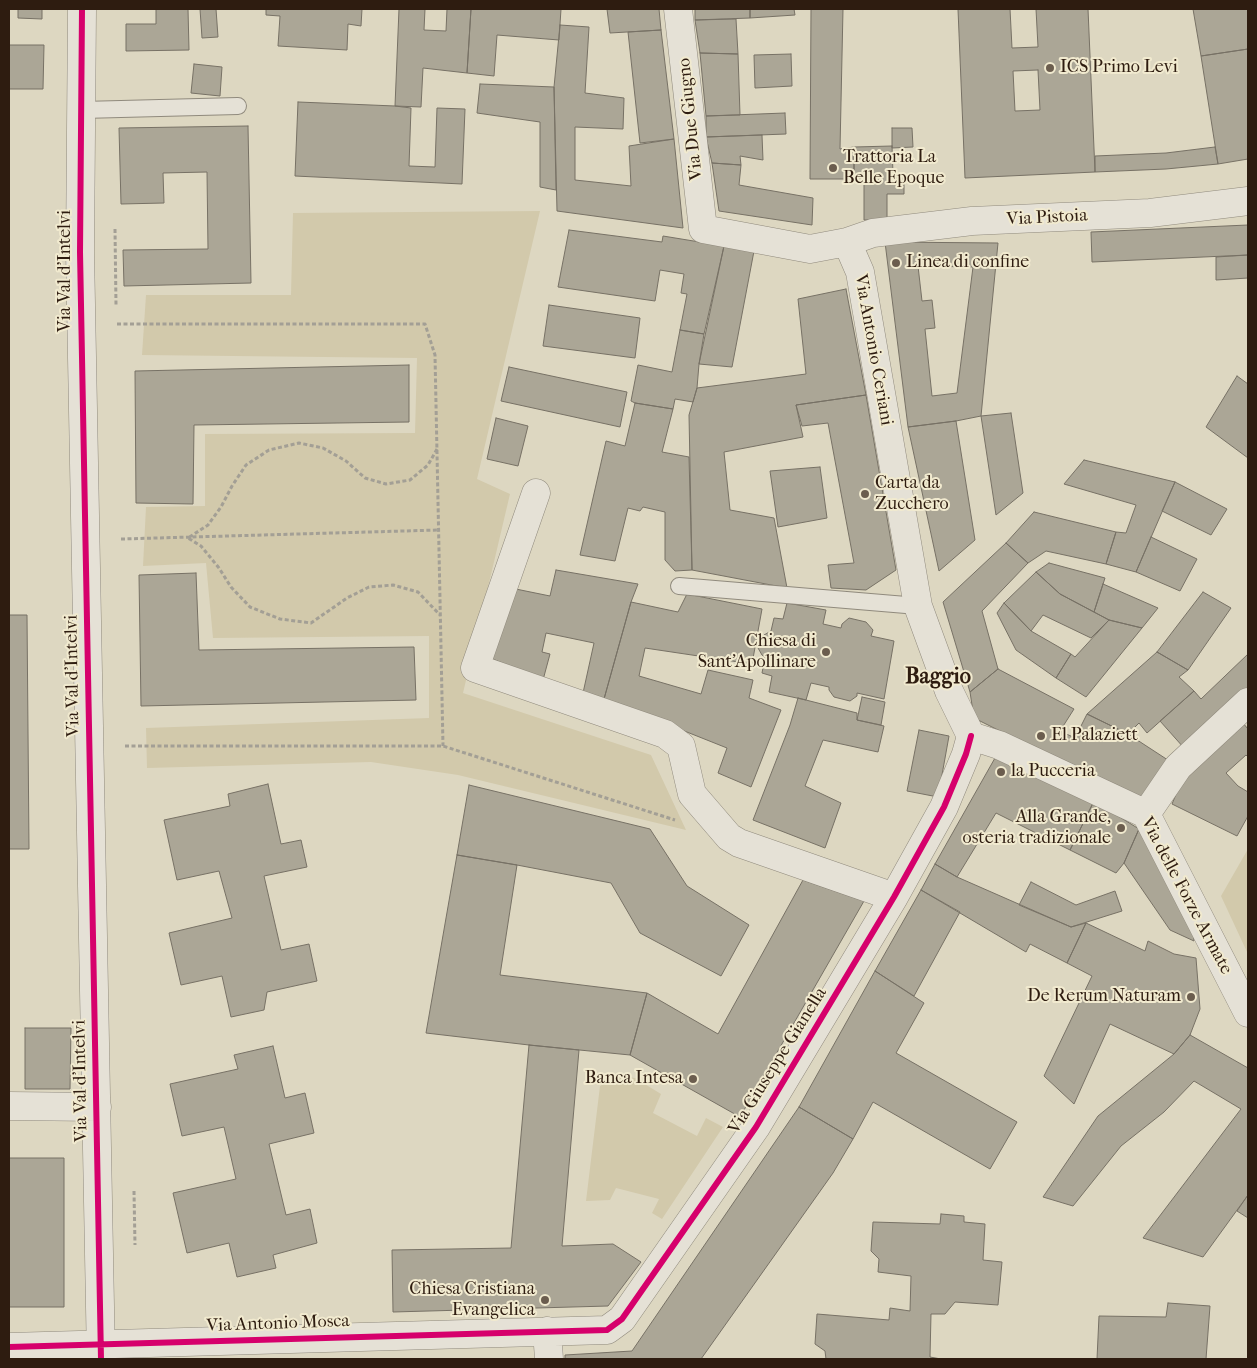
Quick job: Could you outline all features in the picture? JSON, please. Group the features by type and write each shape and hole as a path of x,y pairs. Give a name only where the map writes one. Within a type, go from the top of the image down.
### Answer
{"street":[{"name":"Via Val d'Intelvi","path":"82,9 80,252 101,1351"},
{"name":"Via Due Giugno","path":"678,9 703,229 810,249 847,242"},
{"name":"Via Pistoia","path":"847,242 873,233 972,221 1150,213 1248,200"},
{"name":"Via Antonio Ceriani","path":"847,242 860,272 918,606 950,691 971,736"},
{"path":"536,494 475,668 665,734 681,746 692,794 729,837 738,843 894,897"},
{"path":"1146,814 1178,767 1248,702"},
{"name":"Via Giuseppe Gianella","path":"547,1331 607,1330 622,1319 756,1127 894,897 944,807 966,754 971,736"},
{"name":"Via delle Forze Armate","path":"971,736 999,745 1146,814 1248,1013"},
{"path":"9,1106 97,1107"},
{"path":"547,1331 549,1359"},
{"name":"Via Antonio Mosca","path":"9,1346 101,1351 303,1349 547,1331"}],"lane":[{"path":"82,110 238,106"},
{"path":"679,586 918,606"}],"path":[{"path":"115,229 116,305"},
{"path":"117,324 425,324 435,355 443,746"},
{"path":"188,538 208,525 246,465 269,450 298,443 323,448 346,461 365,478 386,484 410,480 428,465 437,447"},
{"path":"121,540 439,530"},
{"path":"188,538 201,546 219,568 231,588 250,607 280,619 311,623 347,598 369,587 393,585 418,592 440,615"},
{"path":"125,746 443,746 680,821"},
{"path":"134,1192 135,1245"}],"shaded area":[{"path":"540,211 477,479 510,494 463,693 651,755 686,830 458,775 371,762 147,768 146,728 429,718 429,636 213,638 206,563 143,566 146,507 205,506 205,434 415,433 417,358 142,355 146,295 291,295 293,213"},
{"path":"1248,849 1248,954 1221,896"},
{"path":"619,1076 635,1078 661,1094 653,1113 697,1136 706,1118 723,1127 662,1219 652,1213 659,1199 616,1188 610,1200 586,1201 600,1086"}],"building":[{"path":"18,9 42,9 42,19 18,18"},
{"path":"156,9 188,9 189,50 126,51 126,24 156,24"},
{"path":"200,9 216,9 218,37 202,38"},
{"path":"266,9 362,9 361,26 348,24 347,50 278,46 280,16 266,15"},
{"path":"399,9 425,9 424,30 446,31 447,9 471,9 467,73 423,68 421,107 395,106"},
{"path":"471,9 561,9 559,40 497,35 494,76 467,73"},
{"path":"607,9 659,9 661,30 610,33"},
{"path":"695,9 750,9 750,18 695,20"},
{"path":"750,9 794,9 795,15 750,18"},
{"path":"811,9 843,9 840,149 854,147 854,179 810,179"},
{"path":"958,9 1010,9 1012,48 1038,47 1036,9 1088,9 1095,172 965,178","holes":["1038,70 1040,110 1015,111 1013,71"]},
{"path":"1193,9 1248,9 1248,49 1201,56"},
{"path":"736,19 738,54 700,53 695,20"},
{"path":"560,25 589,27 585,93 624,98 623,129 575,127 575,180 631,186 629,146 674,139 683,228 557,211 554,87"},
{"path":"661,30 674,139 640,143 628,32"},
{"path":"9,45 44,45 43,89 9,89"},
{"path":"1248,49 1248,159 1218,164 1201,56"},
{"path":"700,53 738,54 740,115 706,116"},
{"path":"791,54 792,86 755,88 754,55"},
{"path":"194,64 222,67 220,96 191,93"},
{"path":"480,84 554,87 556,190 540,187 540,122 477,113"},
{"path":"298,102 411,108 409,166 435,167 437,108 465,109 462,184 295,176"},
{"path":"785,113 786,134 706,137 706,116"},
{"path":"248,126 251,283 124,286 123,250 208,249 207,172 163,173 164,203 121,204 119,128"},
{"path":"892,128 912,128 913,147 892,148"},
{"path":"762,135 763,160 740,156 741,165 712,163 706,137"},
{"path":"892,146 893,174 904,175 904,194 887,194 887,220 864,220 864,178 854,179 854,147"},
{"path":"1215,147 1218,164 1166,169 1095,172 1095,156 1166,153"},
{"path":"712,163 741,165 739,185 813,198 812,225 719,211"},
{"path":"1248,225 1248,255 1092,262 1091,232"},
{"path":"569,230 662,242 663,236 724,246 704,334 680,330 687,294 681,293 684,274 660,270 655,301 558,287"},
{"path":"885,242 998,243 981,416 908,427","holes":["918,266 973,267 957,393 932,396 925,329 935,328 932,300 922,301"]},
{"path":"724,246 754,251 732,367 699,364"},
{"path":"1248,255 1248,278 1216,280 1216,257"},
{"path":"846,289 866,395 796,405 803,437 724,452 730,510 774,518 787,588 692,570 689,415 697,388 806,374 798,299"},
{"path":"549,305 640,318 635,358 543,346"},
{"path":"680,330 704,334 697,388 693,402 675,399 673,409 631,401 638,365 672,372"},
{"path":"409,365 409,422 194,425 193,504 136,503 135,371"},
{"path":"509,367 627,392 620,427 501,401"},
{"path":"1237,376 1248,384 1248,458 1206,427"},
{"path":"866,395 896,570 866,590 831,588 828,565 854,563 828,423 802,426 796,405"},
{"path":"635,403 673,409 662,452 689,457 692,570 675,571 665,560 665,512 643,507 640,511 628,508 615,561 580,555 606,441 625,446"},
{"path":"1011,413 1023,493 996,515 981,416"},
{"path":"496,418 528,426 518,466 487,459"},
{"path":"956,421 975,540 939,571 908,427"},
{"path":"1084,460 1175,482 1136,572 1106,564 1116,532 1126,533 1136,505 1064,484"},
{"path":"820,467 827,518 778,527 770,471"},
{"path":"1175,482 1227,509 1211,535 1162,511"},
{"path":"1034,512 1116,532 1106,564 1046,551 1028,563 1006,543"},
{"path":"1151,537 1197,559 1180,591 1136,572"},
{"path":"1006,543 1028,563 982,611 998,669 970,692 943,602"},
{"path":"1049,563 1105,578 1094,612 1060,594 1036,572"},
{"path":"556,570 638,584 631,602 604,699 583,693 594,643 546,633 542,652 550,654 543,680 490,658 506,587 550,596"},
{"path":"1036,572 1060,594 1109,620 1091,638 1043,615 1031,631 1004,603"},
{"path":"196,573 199,650 414,647 416,700 141,706 139,575"},
{"path":"1103,584 1158,608 1142,628 1109,620 1094,612"},
{"path":"1203,592 1231,608 1188,670 1157,652"},
{"path":"687,594 762,609 752,664 645,648 639,676 701,694 708,670 753,680 749,698 781,710 751,787 718,773 727,748 604,699 631,602 678,612"},
{"name":"Chiesa di Sant'Apollinare","path":"787,603 826,610 823,624 841,628 842,624 849,618 866,622 873,630 871,636 894,641 884,699 857,693 857,696 850,701 834,697 829,687 811,683 806,700 769,692 772,676 762,673 765,657 758,648 764,635 771,631 774,618 783,619"},
{"path":"1004,603 1031,631 1071,654 1056,678 1016,650 997,613"},
{"path":"9,615 27,615 29,849 9,849"},
{"path":"1109,620 1142,628 1086,697 1056,678 1071,654 1075,657"},
{"path":"1157,652 1188,670 1179,677 1194,691 1147,733 1139,723 1128,734 1087,714"},
{"path":"1248,654 1248,690 1184,748 1160,721 1194,691 1201,699"},
{"name":"El Palaziett","path":"998,669 1074,709 1060,731 1075,738 1087,714 1128,734 1174,764 1144,803 974,718 970,692"},
{"path":"862,697 885,702 881,725 857,720"},
{"path":"798,698 857,713 857,720 884,726 878,752 823,740 805,786 841,803 825,848 753,820 790,725"},
{"path":"1243,723 1248,729 1248,757 1246,755 1226,773 1238,786 1248,792 1248,816 1237,836 1172,804 1182,780"},
{"path":"919,730 949,736 938,797 907,791"},
{"path":"995,758 1094,801 1070,850 996,813 957,877 935,864"},
{"path":"268,784 281,844 301,840 307,867 264,876 281,950 309,944 317,981 267,992 264,1010 231,1017 222,976 181,985 169,933 232,918 219,871 177,880 164,820 230,806 228,794"},
{"path":"469,785 650,829 687,886 749,925 721,976 640,933 611,883 457,855"},
{"path":"1094,801 1139,829 1124,863 1116,873 1070,850"},
{"path":"1139,829 1192,918 1194,941 1170,930 1124,863"},
{"path":"457,855 517,865 500,975 647,993 630,1055 426,1033"},
{"path":"935,864 957,877 1071,927 1086,923 1067,963 1030,944 1026,952 921,890"},
{"path":"803,880 864,901 740,1117 630,1055 647,993 718,1034"},
{"path":"1031,882 1076,905 1115,891 1122,911 1071,927 1019,905"},
{"path":"921,890 960,912 914,996 875,971"},
{"path":"1086,923 1145,951 1148,941 1174,954 1196,958 1200,1009 1190,1035 1174,1054 1110,1024 1074,1104 1044,1076 1092,976 1067,963"},
{"path":"875,971 924,1003 896,1053 1017,1122 990,1169 873,1102 853,1139 799,1107"},
{"path":"25,1028 71,1028 70,1089 25,1089"},
{"path":"1190,1035 1248,1068 1248,1195 1203,1257 1143,1238 1241,1109 1194,1081 1164,1112 1121,1146 1073,1206 1043,1197 1098,1116 1174,1054"},
{"path":"529,1045 579,1050 562,1246 613,1244 641,1262 608,1306 393,1312 392,1250 511,1248"},
{"path":"273,1046 285,1098 305,1093 314,1133 269,1144 286,1215 310,1209 317,1243 273,1255 276,1268 237,1277 229,1243 187,1253 173,1193 236,1179 224,1127 182,1136 170,1084 238,1069 234,1055"},
{"path":"799,1107 853,1139 833,1173 701,1359 565,1359 565,1355 632,1351"},
{"path":"9,1158 64,1158 64,1307 9,1307"},
{"path":"1248,1195 1248,1218 1237,1211"},
{"path":"941,1214 964,1216 964,1222 985,1224 983,1260 1002,1262 998,1305 955,1302 945,1314 931,1314 930,1357 941,1359 826,1359 825,1351 815,1344 817,1314 889,1320 890,1308 910,1311 911,1276 878,1272 879,1259 871,1251 873,1222 940,1224"},
{"path":"1168,1303 1210,1306 1206,1359 1097,1359 1099,1316 1166,1317"}],"cycle path":[{"path":"82,9 80,252 101,1359"},
{"path":"9,1347 607,1330 622,1319 756,1127 894,897 944,807 966,754 971,736"}],"place":[{"name":"ICS Primo Levi","path":"1050,68"},
{"name":"Trattoria La Belle Epoque","path":"833,168"},
{"name":"Linea di confine","path":"896,263"},
{"name":"Carta da Zucchero","path":"865,494"},
{"name":"Chiesa di Sant'Apollinare","path":"826,652"},
{"name":"El Palaziett","path":"1041,736"},
{"name":"la Pucceria","path":"1001,772"},
{"name":"Alla Grande, osteria tradizionale","path":"1121,828"},
{"name":"De Rerum Naturam","path":"1191,997"},
{"name":"Banca Intesa","path":"693,1079"},
{"name":"Chiesa Cristiana Evangelica","path":"545,1300"}],"district":[{"name":"Baggio","path":"938,678"}]}
